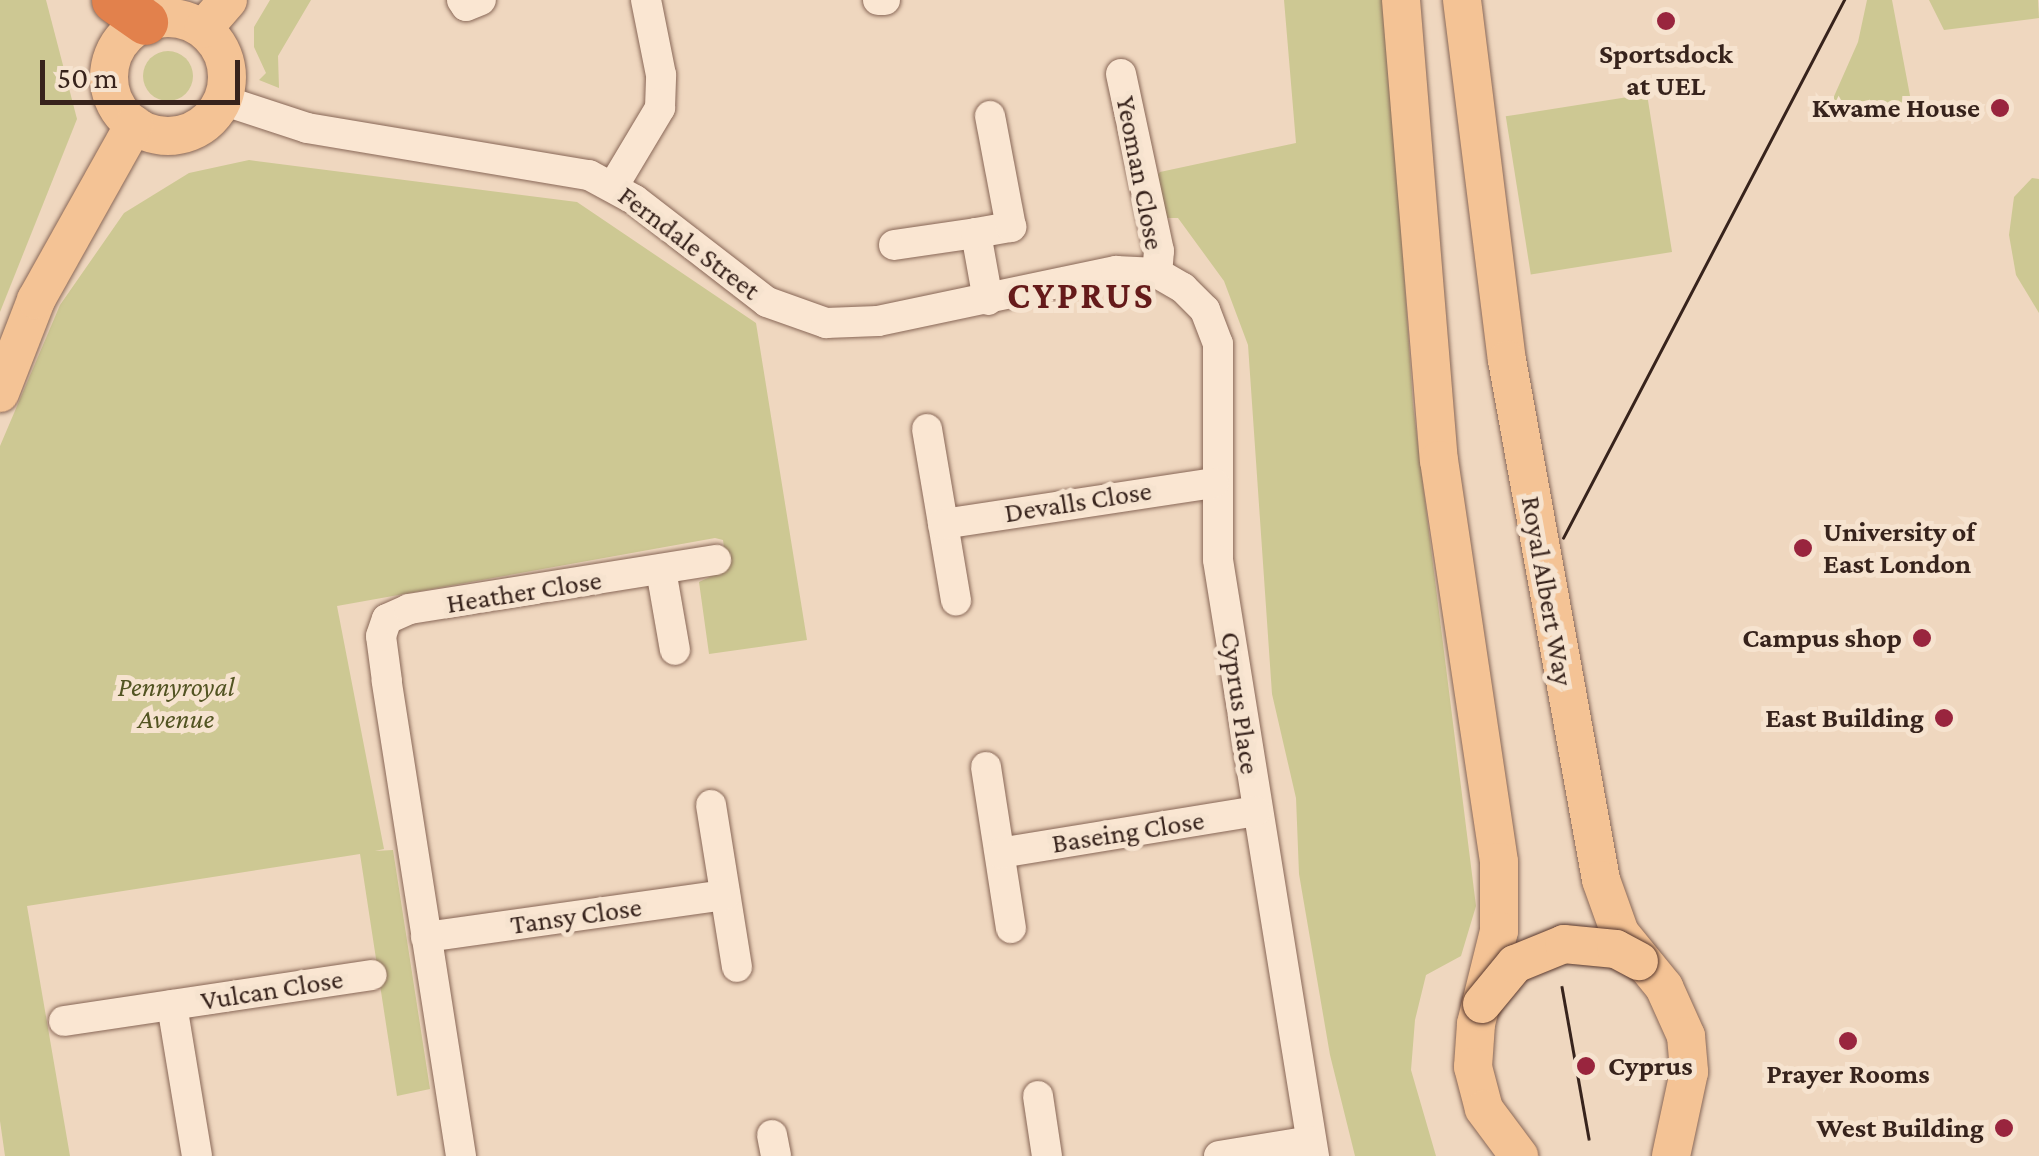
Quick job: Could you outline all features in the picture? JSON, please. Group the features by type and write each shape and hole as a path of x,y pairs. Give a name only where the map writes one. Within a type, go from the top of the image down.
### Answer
{"main road":[{"path":"203,29 228,0"},
{"path":"1401,0 1433,404 1499,862 1499,931 1472,1046 1476,1089 1494,1128 1520,1156"},
{"name":"Royal Albert Way","path":"1462,0 1507,360 1609,908 1639,962 1664,987 1686,1036 1689,1072 1673,1140"},
{"path":"130,11 175,18 203,29 225,61 222,100 194,130 154,134 134,126 116,104 110,64 130,11"},
{"path":"0,393 36,300 134,126"},
{"path":"1482,1004 1515,964 1551,947 1590,943 1639,962"},
{"path":"1642,1156 1673,1140"}],"street":[{"path":"462,0 466,6 482,0"},
{"path":"614,185 660,108 662,75 646,0"},
{"name":"Yeoman Close","path":"1121,74 1159,251 1157,272"},
{"name":"Ferndale Street","path":"222,100 307,128 560,170 614,185 767,302 826,324 988,300 1116,270 1157,272"},
{"path":"894,246 1010,227 990,116"},
{"path":"976,233 988,300"},
{"name":"Cyprus Place","path":"1157,272 1205,310 1218,344 1214,483 1218,560 1312,1149"},
{"path":"927,429 956,601"},
{"name":"Devalls Close","path":"943,524 1214,483"},
{"name":"Heather Close","path":"426,938 383,651 388,620 409,610 716,560"},
{"path":"661,570 676,650"},
{"path":"986,767 1011,928"},
{"path":"711,805 737,967"},
{"name":"Baseing Close","path":"1000,853 1256,811"},
{"name":"Tansy Close","path":"426,938 725,895"},
{"path":"426,938 461,1156"},
{"name":"Vulcan Close","path":"64,1021 372,975"},
{"name":"Vulcan Close","path":"172,1005 197,1156"},
{"path":"1038,1096 1047,1156"},
{"path":"1219,1156 1312,1149"}],"green space":[{"path":"0,0 46,0 77,119 0,312"},
{"path":"270,0 311,0 278,56 279,88 259,80 266,73 254,47 254,27"},
{"path":"1284,0 1386,0 1413,405 1476,906 1461,956 1426,975 1415,1020 1411,1070 1436,1156 1355,1156 1330,1055 1299,874 1296,798 1272,694 1248,345 1224,281 1178,218 1162,218 1154,180 1160,172 1296,143"},
{"path":"1867,0 1892,0 1911,101 1824,119 1858,42"},
{"path":"1929,0 2038,0 2039,18 1944,30"},
{"path":"168,51 186,58 193,76 186,94 168,101 150,94 143,76 150,58"},
{"path":"1647,94 1672,252 1531,274 1506,116"},
{"name":"Pennyroyal Avenue","path":"249,160 577,202 756,323 807,640 709,654 699,582 727,569 723,540 715,538 337,606 384,849 375,851 393,850 430,1089 397,1096 360,854 27,906 70,1156 5,1156 0,1121 0,446 60,305 124,213 189,173"},
{"path":"2032,178 2039,179 2039,313 2016,275 2009,235 2014,197"}],"tram line":[{"path":"1563,538 1844,0"},
{"path":"1562,987 1589,1139"}],"place":[{"name":"Sportsdock at UEL","path":"1666,21"},
{"name":"Kwame House","path":"2000,108"},
{"name":"University of East London","path":"1803,548"},
{"name":"Campus shop","path":"1922,638"},
{"name":"East Building","path":"1944,718"},
{"name":"Prayer Rooms","path":"1848,1041"},
{"name":"Cyprus","path":"1586,1066"},
{"name":"West Building","path":"2004,1128"}],"district":[{"name":"CYPRUS","path":"1081,296"}]}
